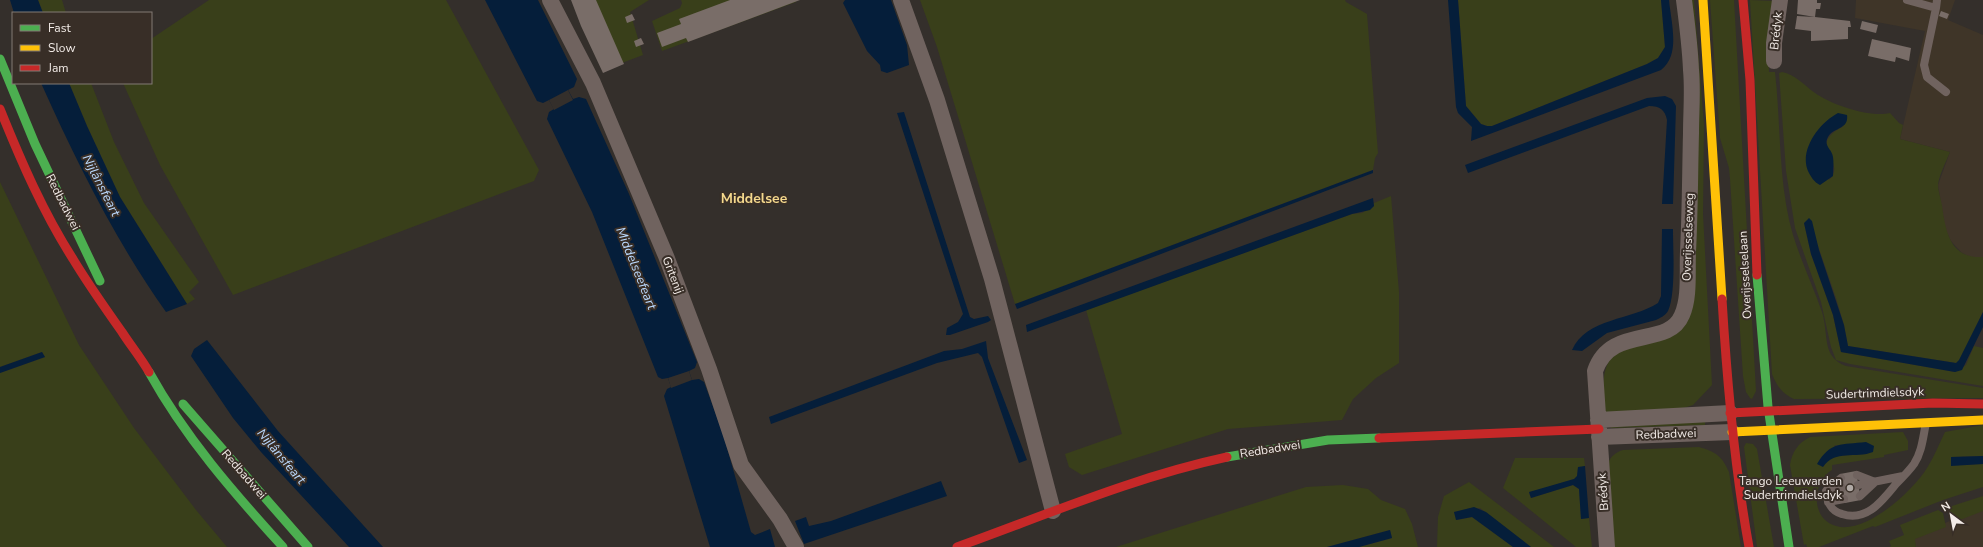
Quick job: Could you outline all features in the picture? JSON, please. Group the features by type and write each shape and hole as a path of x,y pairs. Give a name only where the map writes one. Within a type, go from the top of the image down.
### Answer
{"street":[{"name":"Gritenij","path":"550,0 593,83 666,256 710,369 741,465 780,519 796,547"},
{"path":"901,0 937,100 992,279 1053,511"},
{"name":"Overijsselseweg","path":"1598,429 1595,371 1599,359 1606,351 1617,344 1664,331 1676,325 1682,316 1686,300 1690,218 1691,71 1684,0"},
{"name":"Overijsselselaan","path":"1703,0 1730,413 1749,547"},
{"name":"Overijsselselaan","path":"1743,0 1754,157 1755,241 1760,324 1770,431 1789,547"},
{"name":"Brédyk","path":"1774,61 1774,43 1780,0"},
{"name":"Redbadwei","path":"0,59 34,144 84,245 102,286 127,331 131,342 162,395 198,448 230,488 283,547"},
{"name":"Redbadwei","path":"0,109 24,165 55,230 122,334 131,342"},
{"name":"Redbadwei","path":"146,366 176,396 308,547"},
{"name":"Sudertrimdielsdyk","path":"1732,432 1770,431 1926,413 1969,402 1983,404"},
{"name":"Sudertrimdielsdyk","path":"1730,413 1768,410 1926,413 1983,420"},
{"name":"Redbadwei","path":"1598,429 1730,413"},
{"name":"Redbadwei","path":"956,547 1115,488 1188,465 1217,458 1284,446 1328,440 1598,429 1732,432"},
{"name":"Brédyk","path":"1598,429 1607,547"}],"lane":[{"path":"1907,0 1936,4 1924,65 1927,77 1946,92"},
{"path":"1826,491 1828,502 1839,514 1858,516 1878,506 1914,464 1921,451 1926,413"},
{"path":"1857,475 1875,482"},
{"path":"1858,485 1903,476"},
{"path":"1826,491 1841,478"},
{"path":"1860,496 1875,482"},
{"path":"1826,491 1842,488"},
{"path":"1828,502 1844,499"}],"shaded area":[{"path":"1856,0 1955,0 1948,20 1983,35 1983,257 1971,258 1961,252 1951,241 1945,229 1938,185 1950,152 1900,139 1925,31 1855,18"},
{"path":"1983,506 1983,547 1916,547 1914,537"}],"green space":[{"path":"38,0 62,0 66,12 43,12"},
{"path":"209,0 446,0 539,170 534,181 233,295 160,165 123,84 152,84 152,38"},
{"path":"577,0 649,0 630,12 643,55 606,69"},
{"path":"681,0 796,0 796,2 662,51 652,21 680,8 682,3"},
{"path":"920,0 1345,0 1367,14 1378,153 1375,158 1373,170 1015,304 937,47"},
{"path":"1458,0 1661,0 1665,47 1658,58 1647,64 1492,126 1487,126 1481,124 1466,106"},
{"path":"1690,0 1694,0 1704,125 1703,214 1712,385 1693,405 1671,412 1604,415 1604,375 1609,361 1614,354 1680,329"},
{"path":"1710,0 1734,0 1756,391 1752,399 1746,392 1743,376 1730,179 1729,168 1720,138"},
{"path":"1750,0 1774,1 1768,49 1769,72 1775,72 1782,175 1788,215 1793,235 1822,312 1829,351 1838,362 1846,366 1983,388 1983,398 1794,399 1780,389 1772,374"},
{"path":"1782,72 1791,75 1822,98 1841,106 1872,114 1890,113 1899,123 1903,125 1900,139 1950,152 1938,184 1945,225 1952,242 1957,249 1963,254 1983,257 1983,312 1959,361 1956,363 1848,346 1844,325 1836,298 1816,240 1804,223 1811,254 1833,315 1841,352 1955,372 1966,365 1974,346 1983,348 1983,386 1850,364 1836,360 1831,347 1821,302 1795,228 1786,171 1779,73","holes":["1844,126 1832,134 1827,140 1827,147 1834,166 1834,173 1829,180 1814,137"]},
{"path":"69,84 91,84 114,142 144,203 199,282 189,292 195,299 187,304 120,197"},
{"path":"0,182 79,345 134,428 196,510 227,547 0,547 0,373 45,357 42,352 0,367"},
{"path":"1391,196 1399,292 1399,363 1376,378 1353,399 1342,420 1228,429 1082,475 1069,467 1065,454 1122,434 1086,310 1352,214 1362,213 1374,206 1374,203"},
{"path":"1705,419 1705,425 1611,428 1611,424"},
{"path":"1983,425 1983,456 1951,457 1951,465 1983,464 1983,487 1943,500 1819,547 1807,547 1806,544 1804,545 1790,465 1794,452 1802,442 1810,437 1903,432 1908,441 1908,450 1884,455 1884,457 1832,465 1832,470 1825,475 1818,491 1818,508 1822,516 1828,522 1836,526 1848,527 1874,518 1900,499 1927,468 1945,432","holes":["1835,445 1869,453 1836,456 1827,461"]},
{"path":"1746,443 1753,444 1757,449 1774,547 1757,547 1744,447"},
{"path":"1699,447 1718,455 1724,462 1729,472 1741,547 1614,547 1608,463 1612,456 1623,450"},
{"path":"1515,458 1584,458 1585,466 1578,468 1577,476 1574,479 1529,493 1531,498 1573,485 1579,489 1581,519 1589,518 1592,547 1576,547 1503,488"},
{"path":"1469,482 1554,547 1531,547 1480,508 1454,512 1457,520 1472,517 1513,547 1437,547 1438,517 1444,496"},
{"path":"1343,485 1368,489 1381,500 1405,509 1412,524 1418,547 1359,547 1392,538 1390,530 1327,547 1116,547 1306,487"},
{"path":"1983,496 1983,511 1952,523 1949,512 1952,506"},
{"path":"1938,510 1943,513 1946,527 1915,539 1916,547 1889,547 1891,546 1889,541 1904,535 1900,525"}],"water":[{"path":"10,0 38,0 43,12 14,12"},
{"name":"Middelseefeart","path":"485,0 538,0 577,79 574,87 568,90 573,99 579,97 586,99 629,194 697,362 695,368 689,371 692,380 699,379 704,382 723,434 751,532 755,535 770,529 775,547 710,547 664,396 667,389 671,387 668,378 662,379 658,377 592,212 547,119 549,112 554,109 549,100 543,103 537,101"},
{"path":"845,0 891,0 907,45 909,65 887,73 881,71 880,65 867,51 843,3"},
{"path":"1448,0 1458,0 1466,106 1481,124 1487,126 1492,126 1647,64 1658,58 1665,47 1661,0 1669,0 1673,28 1673,47 1671,56 1667,64 1661,70 1471,141 1472,127 1458,113 1456,107"},
{"name":"Nijlânsfeart","path":"41,84 69,84 120,197 187,304 166,312 147,285 114,229 83,172"},
{"path":"1665,96 1672,99 1676,106 1673,204 1662,204 1667,120 1663,111 1656,107 1649,106 1468,173 1465,165 1647,98"},
{"path":"904,112 970,317 974,319 988,316 991,320 950,335 946,335 947,328 958,322 963,314 897,113"},
{"path":"1838,113 1847,115 1847,120 1843,126 1830,134 1827,140 1827,145 1833,157 1833,176 1820,185 1813,179 1808,171 1806,154 1812,138 1818,130 1824,123"},
{"path":"1373,170 1373,173 1017,309 1015,304"},
{"path":"1373,198 1374,206 1370,210 1352,214 1027,332 1026,325"},
{"path":"1809,218 1812,221 1819,250 1844,325 1848,346 1956,363 1959,360 1983,312 1983,327 1962,370 1955,372 1841,352 1833,315 1811,254 1804,223"},
{"path":"1662,229 1673,229 1673,283 1671,303 1667,313 1656,320 1607,333 1582,351 1572,350 1579,339 1588,332 1610,321 1647,309 1658,303 1661,296"},
{"name":"Nijlânsfeart","path":"207,340 278,431 383,547 349,547 261,452 233,418 191,356 194,349"},
{"path":"986,341 988,358 1027,460 1019,463 982,357 978,353 937,363 771,424 769,417 944,351 962,349"},
{"path":"42,352 45,357 0,373 0,367"},
{"path":"1866,442 1874,446 1873,452 1833,458 1823,467 1817,464 1827,451 1832,448 1843,444"},
{"path":"1983,456 1983,464 1951,466 1951,457"},
{"path":"1585,466 1589,518 1581,519 1579,489 1573,485 1531,498 1529,492 1574,479 1577,476 1578,467"},
{"path":"941,481 947,496 804,544 795,521 806,517 809,526 831,521"},
{"path":"1474,507 1486,512 1531,547 1513,547 1472,517 1456,520 1454,512"},
{"path":"1390,530 1392,538 1359,547 1327,547"}],"pier":[{"path":"568,90 573,100 554,110 549,100"},
{"path":"689,371 692,380 671,388 668,378"}],"building":[{"path":"571,0 596,0 624,64 603,73 581,26"},
{"path":"730,0 800,0 688,42 686,38 662,47 657,33 681,24 679,19"},
{"path":"1798,0 1817,0 1817,3 1821,3 1820,9 1816,9 1815,17 1797,14"},
{"path":"1941,11 1949,14 1947,19 1939,16"},
{"path":"632,14 635,20 627,23 625,17"},
{"path":"1797,16 1850,21 1851,27 1848,27 1848,39 1811,41 1811,31 1795,29"},
{"path":"1862,21 1878,25 1876,33 1860,29"},
{"path":"641,38 644,44 636,47 634,41"},
{"path":"1872,39 1911,48 1909,61 1896,57 1895,62 1868,56"},
{"path":"1856,471 1861,500 1845,503 1840,474"}],"traffic: fast":[{"path":"0,59 35,144 100,281"},
{"path":"1757,275 1768,407 1789,547"},
{"path":"149,372 163,396 194,441 228,485 283,547"},
{"path":"183,404 308,547"},
{"path":"1227,457 1328,440 1379,438"}],"traffic: slow":[{"path":"1703,0 1722,299"},
{"path":"1732,432 1983,420"}],"traffic: jam":[{"path":"1743,0 1750,80 1757,275"},
{"path":"0,109 33,186 62,241 91,287 149,372"},
{"path":"1722,299 1732,423 1739,485 1749,547"},
{"path":"1730,413 1933,403 1983,404"},
{"path":"1379,438 1599,429"},
{"path":"957,547 1124,486 1192,465 1227,457"}],"place":[{"name":"Tango Leeuwarden Sudertrimdielsdyk","path":"1850,488"}],"district":[{"name":"Middelsee","path":"754,198"}]}
